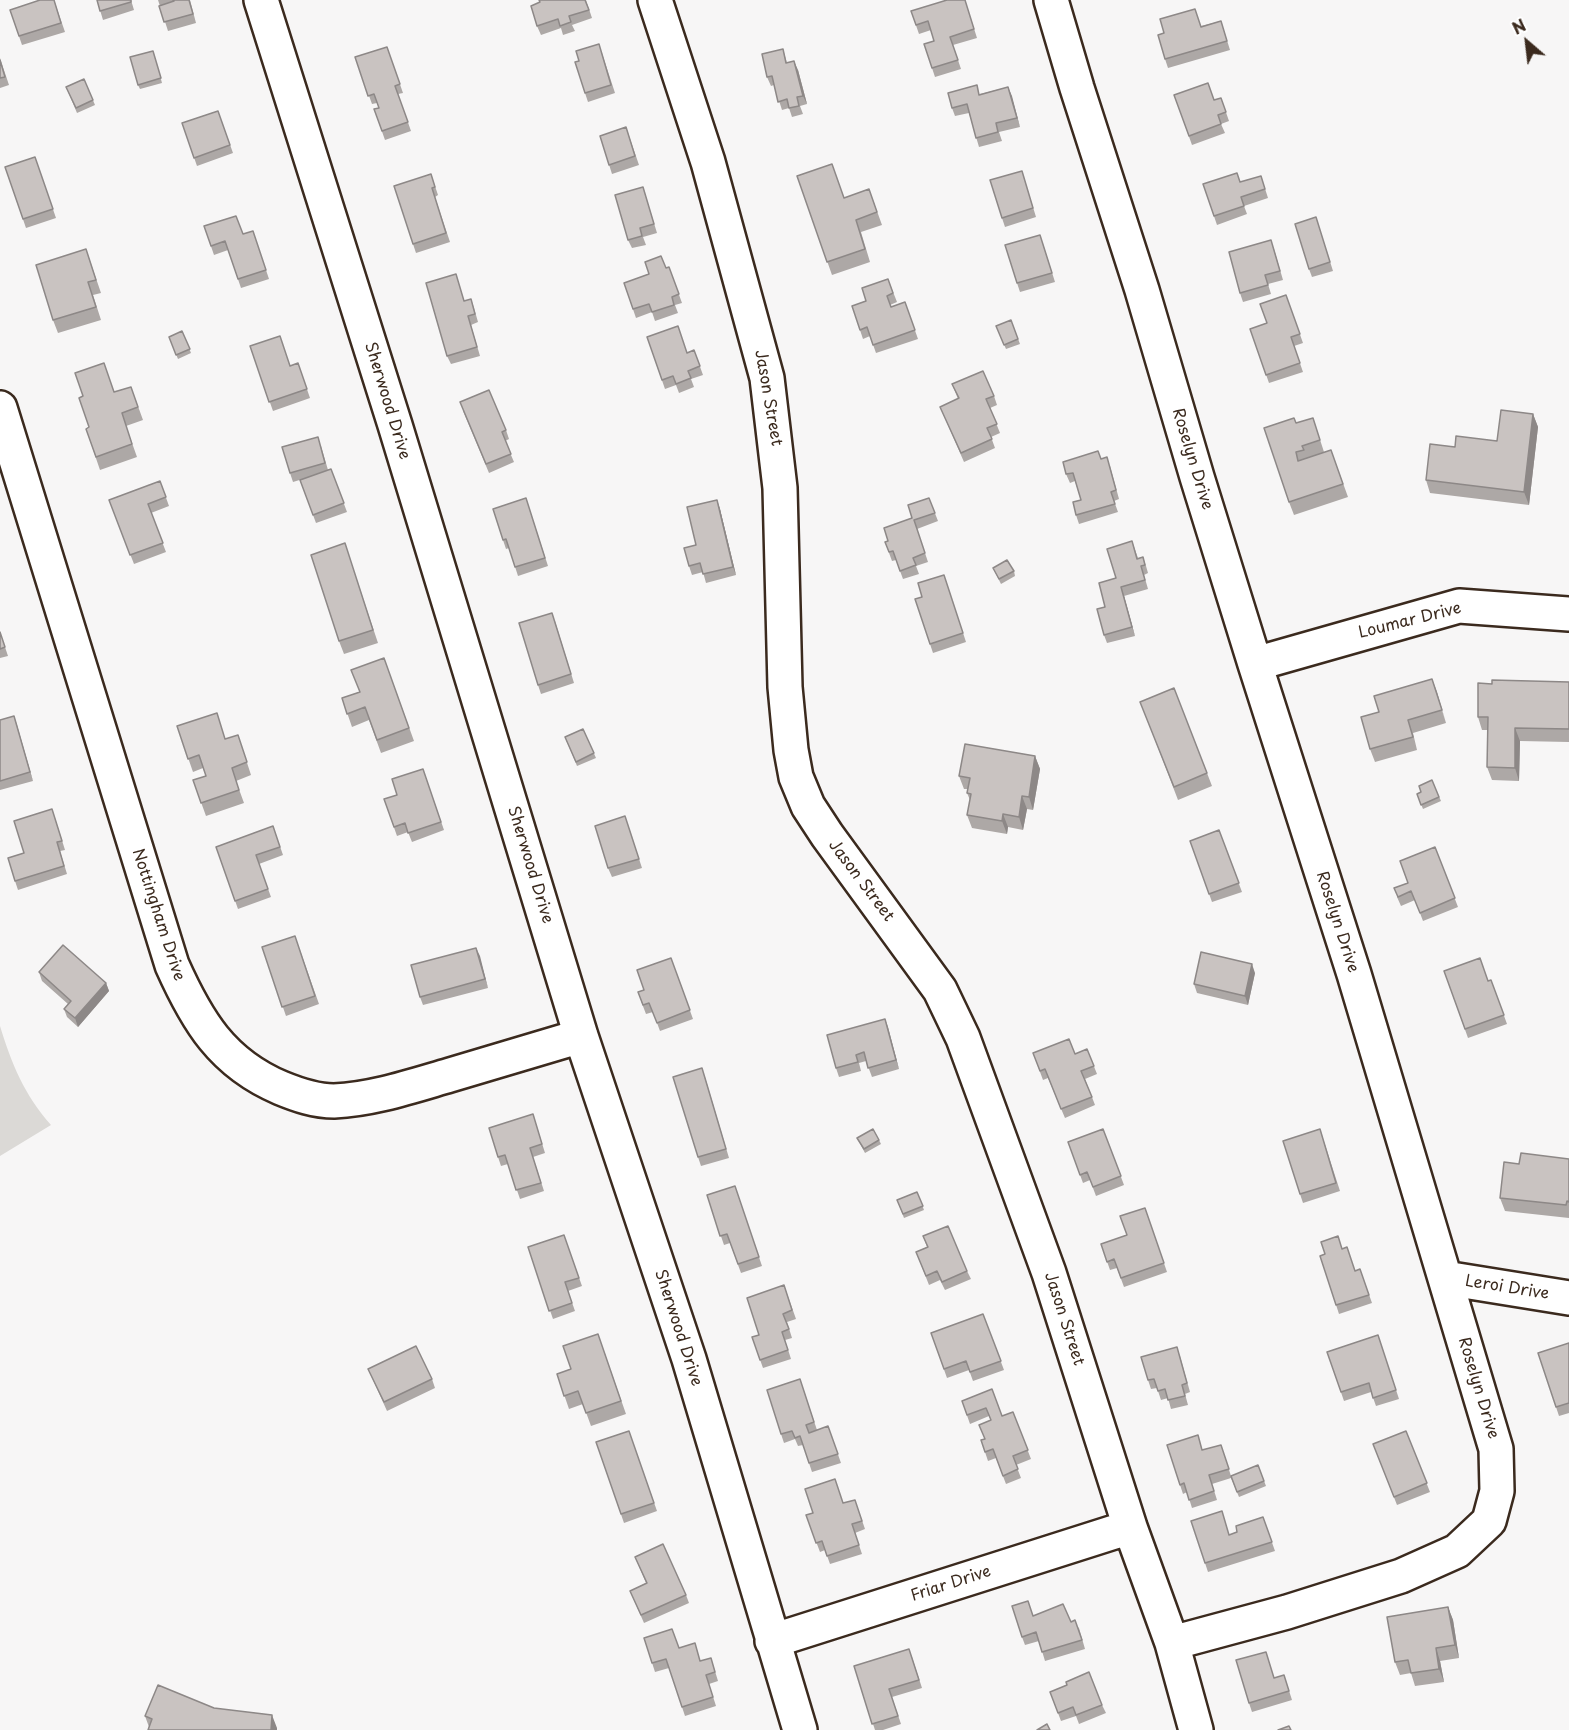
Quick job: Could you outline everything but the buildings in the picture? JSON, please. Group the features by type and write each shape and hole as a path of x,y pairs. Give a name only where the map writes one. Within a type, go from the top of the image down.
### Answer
{"street":[{"name":"Sherwood Drive","path":"261,0 402,448 581,1036 689,1359 800,1730"},
{"name":"Jason Street","path":"655,0 708,162 767,378 780,488 785,687 796,777 808,806 827,835 940,990 963,1038 1049,1273 1130,1527 1173,1643 1196,1730"},
{"name":"Roselyn Drive","path":"1051,0 1142,290 1200,488 1354,974 1496,1449 1497,1491 1488,1521 1456,1551 1401,1576 1287,1612 1173,1643"},
{"name":"Nottingham Drive","path":"0,408 172,965 189,1004 210,1036 235,1061 268,1082 301,1096 332,1101 364,1098 404,1089 581,1036"},
{"name":"Loumar Drive","path":"1255,664 1459,606 1569,614"},
{"name":"Leroi Drive","path":"1445,1278 1569,1298"},
{"name":"Friar Drive","path":"772,1641 1130,1527"}],"shaded area":[{"path":"0,1026 20,1078 33,1102 51,1125 0,1156"}]}
